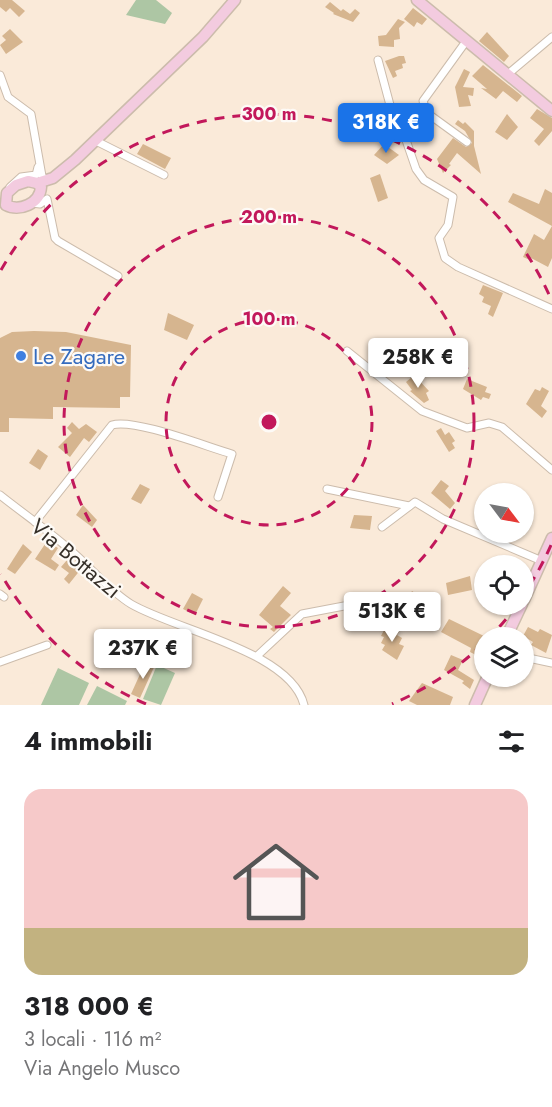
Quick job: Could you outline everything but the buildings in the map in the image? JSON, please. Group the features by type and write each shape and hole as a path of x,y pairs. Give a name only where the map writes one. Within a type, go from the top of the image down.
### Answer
{"main road":[{"path":"75,160 42,182 22,182 5,193 4,207 16,209 48,190 75,160 203,37 235,0"},
{"path":"417,0 552,111"},
{"path":"531,93 552,104"},
{"path":"36,199 42,182"},
{"path":"534,578 552,540"},
{"path":"475,705 483,687"}],"street":[{"path":"508,74 552,37"},
{"path":"467,40 423,101 427,113 467,142"},
{"path":"378,60 390,105 398,114 416,169 424,180 453,197 448,225 439,238 445,258 458,267 552,309"},
{"path":"0,75 8,97 31,114 42,182"},
{"path":"96,141 164,175"},
{"path":"5,193 14,180 36,175 40,162"},
{"path":"36,199 40,204 47,199 55,238 58,241 100,263 118,276"},
{"path":"347,351 422,411 466,428 489,423 502,427 552,470"},
{"path":"35,522 112,425 117,423 136,425 232,454 218,497"},
{"path":"327,489 409,506"},
{"name":"Via Bottazzi","path":"0,495 132,604 257,657 296,686 304,705"},
{"path":"382,527 415,502 443,519 542,561"},
{"path":"257,657 302,614 365,602"},
{"path":"0,662 47,645"},
{"path":"534,659 552,663"}],"green space":[{"path":"136,0 156,0 172,13 165,24 126,15"},
{"path":"157,665 175,673 161,705 143,699"},
{"path":"58,668 89,683 79,705 41,705"},
{"path":"97,686 127,701 125,705 87,705"}],"place":[{"name":"Le Zagare","path":"21,356"}]}
